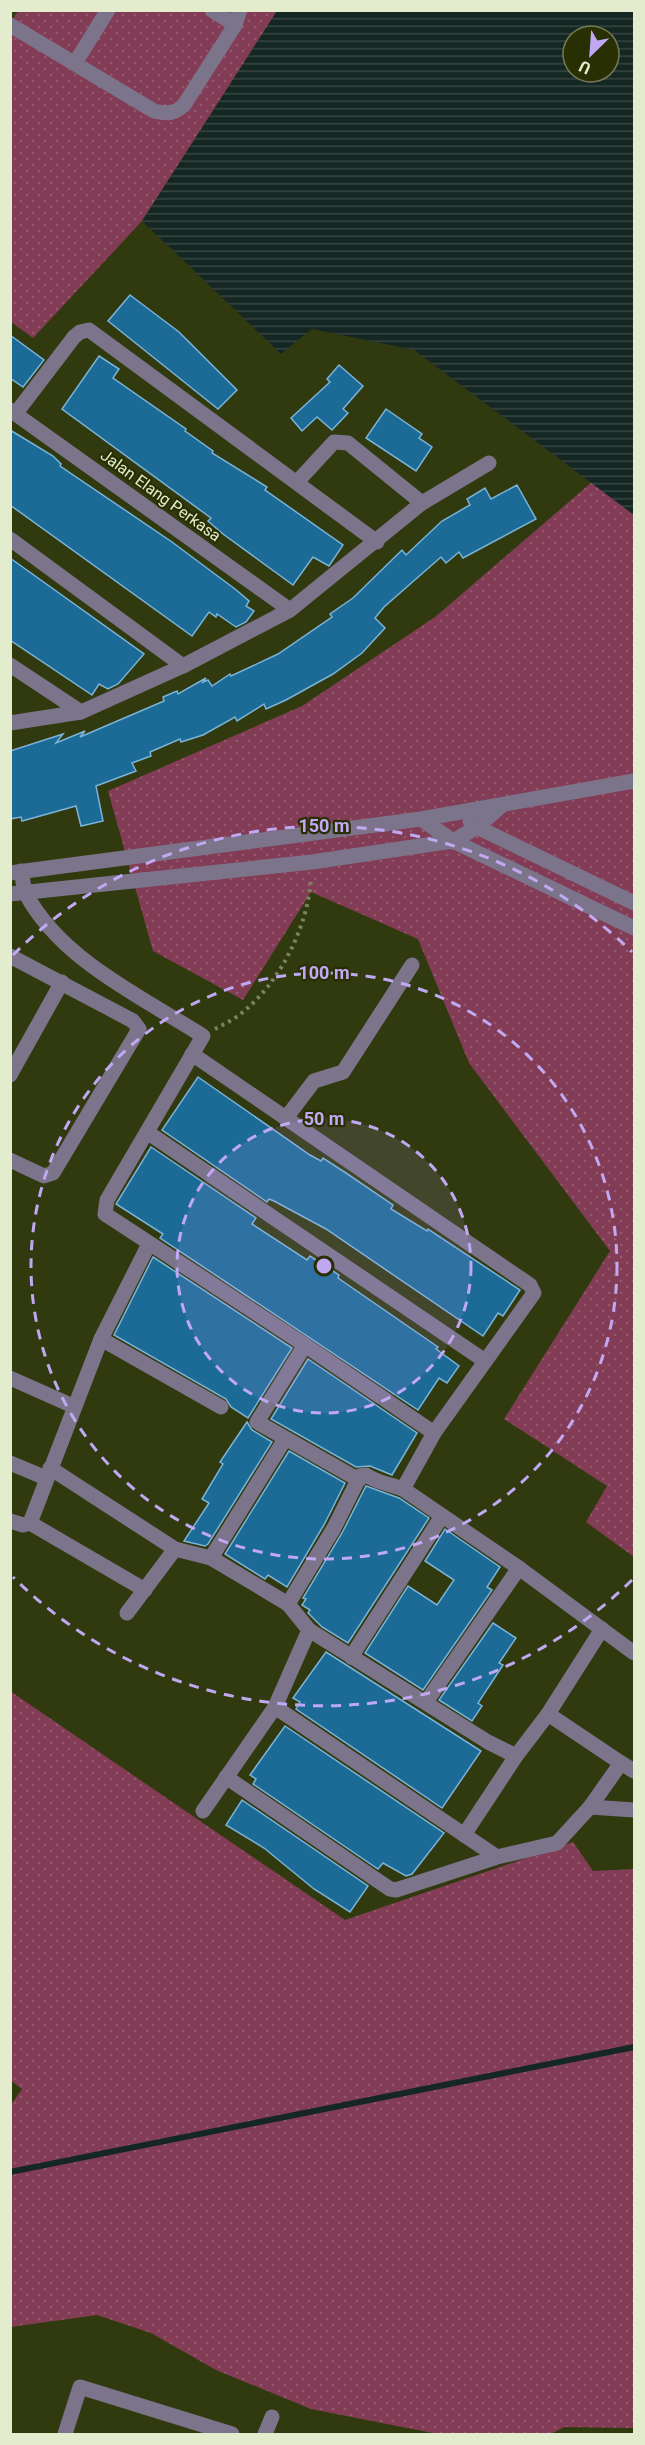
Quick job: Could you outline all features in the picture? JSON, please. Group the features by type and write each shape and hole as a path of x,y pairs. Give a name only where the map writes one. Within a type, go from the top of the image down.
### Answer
{"street":[{"path":"75,63 108,10"},
{"path":"10,25 154,111 167,114 176,112 184,105 237,18 213,10"},
{"path":"13,411 75,337 80,332 89,330 377,542"},
{"name":"Jalan Elang Perkasa","path":"13,411 291,610"},
{"path":"297,482 334,442 341,440 348,443 422,503"},
{"path":"10,723 81,712 183,666 291,610 422,503 489,463"},
{"path":"10,539 183,666"},
{"path":"10,665 81,712"},
{"path":"434,1433 305,1344 149,1244 104,1210 203,1036 78,954 18,893 16,872 462,813 634,781"},
{"path":"18,893 312,862 453,841 477,827 500,807"},
{"path":"462,813 477,827 634,903"},
{"path":"421,819 453,841 634,928"},
{"path":"10,956 133,1022 138,1029 53,1173 44,1176 10,1160"},
{"path":"286,1118 314,1081 343,1072 412,966"},
{"path":"10,1075 62,982"},
{"path":"192,1054 530,1285 534,1293 529,1304 434,1433 403,1489"},
{"path":"147,1132 485,1361"},
{"path":"30,1523 73,1406 101,1339 149,1244"},
{"path":"101,1339 221,1407"},
{"path":"305,1344 257,1422 359,1480"},
{"path":"10,1378 73,1406"},
{"path":"211,1558 285,1439"},
{"path":"10,1463 48,1472 175,1549 211,1558 288,1604 309,1629 351,1657 488,1742 516,1756"},
{"path":"288,1604 334,1528 359,1480 366,1475 376,1482 385,1482 403,1489 519,1568 634,1653"},
{"path":"351,1657 442,1516"},
{"path":"10,1521 22,1526 30,1523"},
{"path":"30,1523 146,1590"},
{"path":"127,1613 175,1549"},
{"path":"426,1702 519,1568"},
{"path":"203,1811 275,1707 309,1629"},
{"path":"464,1835 516,1756 548,1714 602,1629"},
{"path":"275,1707 496,1857"},
{"path":"226,1777 396,1890 496,1857 557,1843 628,1767 548,1714"},
{"path":"590,1808 634,1810"},
{"path":"65,2434 80,2386 232,2434"},
{"path":"265,2434 272,2417"}],"path":[{"path":"203,1036 242,1013 275,976 299,935 310,897 312,862"}],"shaded area":[{"path":"19,10 277,11 142,221 33,338 11,322 10,23"},
{"path":"592,482 634,515 634,1557 586,1522 607,1486 504,1419 610,1251 469,1063 418,939 311,892 243,1000 153,951 108,791 302,706 435,617"},
{"path":"10,1691 345,1920 573,1842 593,1871 634,1869 634,2428 564,2427 551,2434 438,2434 311,2409 216,2370 151,2333 97,2315 11,2327 10,2106 22,2089 10,2080"}],"water":[{"path":"277,11 634,11 634,515 414,350 312,329 281,354 142,221"}],"building":[{"path":"130,295 179,332 237,390 218,409 108,321"},
{"path":"10,335 44,360 23,387 10,378"},
{"path":"99,356 119,369 113,378 186,429 185,431 213,451 212,453 267,487 265,490 343,545 329,566 313,557 293,585 223,534 208,521 211,518 62,409"},
{"path":"339,365 363,386 343,409 348,413 332,430 317,417 302,431 291,418 330,382 327,379"},
{"path":"386,409 422,434 419,438 432,447 416,471 366,438"},
{"path":"10,430 53,456 61,464 60,466 172,542 235,589 249,601 246,606 254,611 246,622 236,627 217,614 216,617 209,612 192,636 10,505"},
{"path":"517,485 536,519 463,558 459,552 446,563 441,557 384,607 375,618 385,628 362,653 333,674 266,709 264,704 237,721 235,717 203,735 181,742 180,739 150,752 151,756 132,763 136,771 96,786 103,821 81,826 76,806 22,821 21,817 10,819 10,751 63,734 56,743 85,731 80,737 164,701 163,697 177,691 178,694 206,678 203,682 208,680 212,686 230,674 231,676 278,654 332,617 330,614 353,598 402,550 406,555 442,521 470,505 467,499 485,488 491,499"},
{"path":"10,558 144,654 118,684 108,689 99,684 92,695 10,640"},
{"path":"198,1077 310,1155 321,1161 323,1158 393,1205 391,1209 427,1231 428,1229 520,1290 503,1316 498,1313 483,1336 326,1229 274,1201 269,1199 267,1202 162,1130"},
{"path":"151,1147 256,1218 252,1224 307,1260 310,1256 339,1275 338,1278 438,1347 436,1349 459,1366 447,1383 439,1378 418,1410 160,1238 163,1234 116,1204"},
{"path":"153,1257 292,1348 248,1418 231,1407 226,1399 114,1335"},
{"path":"308,1359 417,1433 392,1475 370,1466 356,1467 271,1419"},
{"path":"247,1422 252,1430 272,1442 208,1544 205,1546 184,1541 209,1503 202,1499 223,1464 220,1462"},
{"path":"289,1451 345,1483 325,1523 287,1587 268,1575 265,1579 225,1554"},
{"path":"366,1486 399,1498 429,1518 348,1643 322,1627 308,1613 310,1610 302,1605 306,1599 303,1598 342,1533"},
{"path":"445,1529 500,1567 487,1587 492,1590 423,1690 365,1653 408,1586 437,1605 454,1580 425,1561"},
{"path":"493,1623 516,1638 499,1663 503,1665 478,1703 482,1706 472,1721 439,1700"},
{"path":"326,1652 481,1751 442,1808 296,1709 300,1702 293,1698"},
{"path":"285,1726 444,1833 412,1874 406,1876 383,1863 378,1869 253,1784 256,1779 250,1775"},
{"path":"242,1800 368,1886 350,1912 314,1889 264,1848 226,1825"}],"waterway":[{"path":"10,2172 634,2047"}]}
